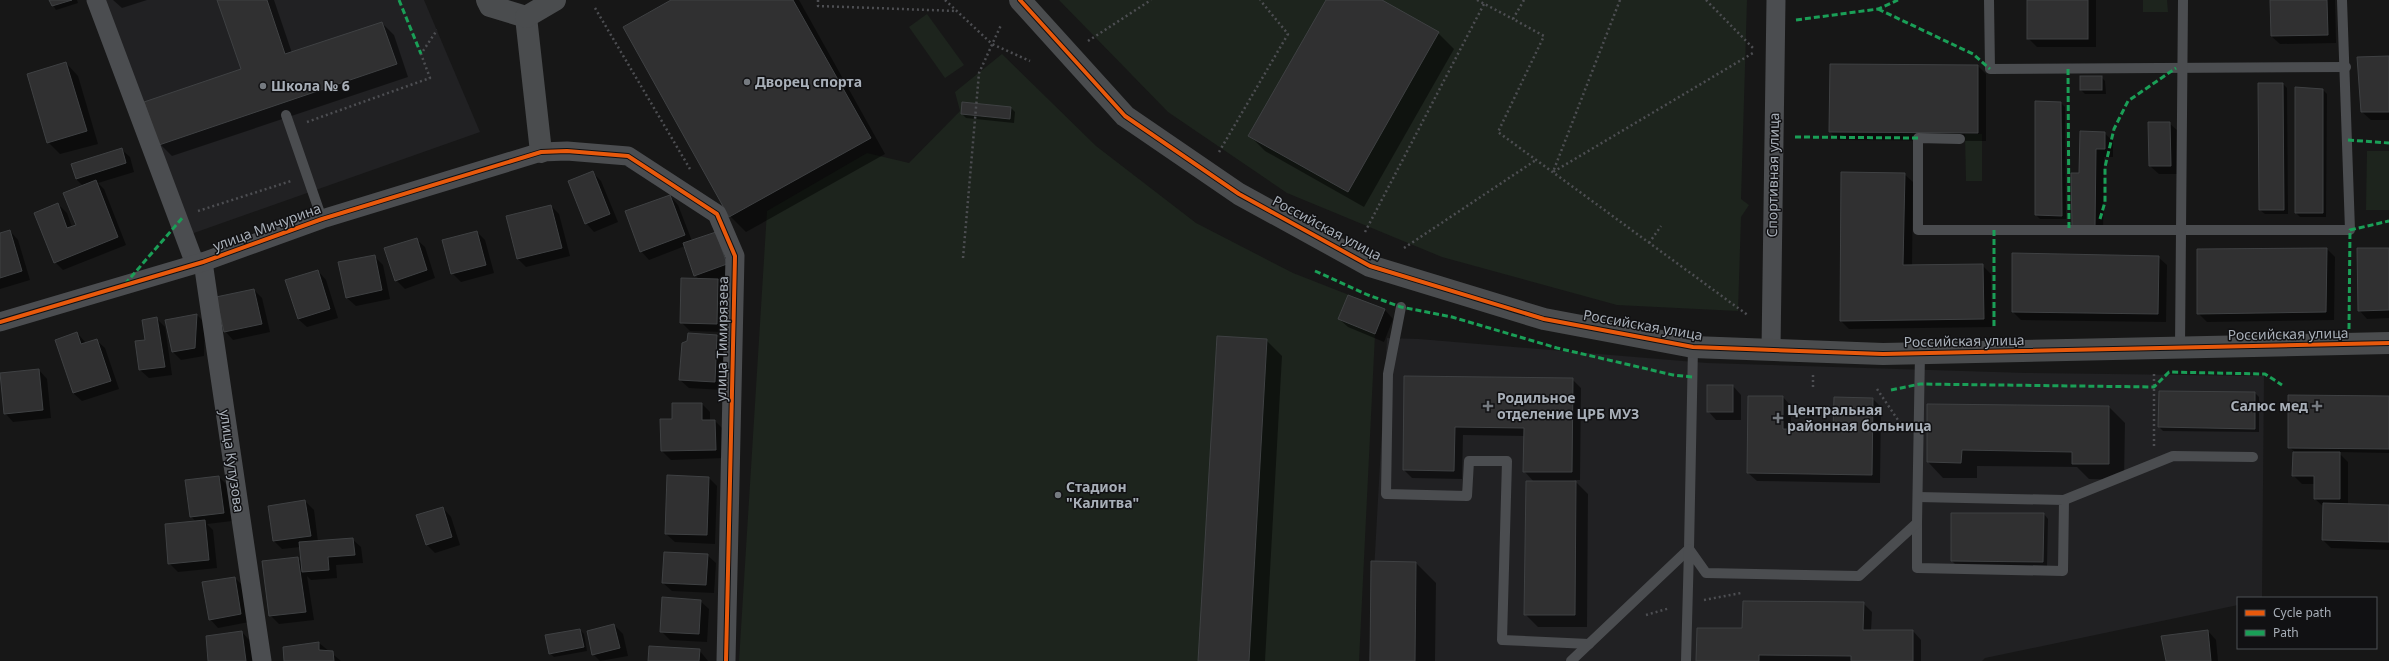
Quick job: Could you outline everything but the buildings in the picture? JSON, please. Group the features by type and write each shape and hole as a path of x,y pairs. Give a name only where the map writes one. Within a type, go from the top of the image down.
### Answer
{"street":[{"name":"улица Кутузова","path":"96,0 199,263 262,661"},
{"path":"487,0 490,6 526,17 555,0"},
{"name":"Российская улица","path":"1020,0 1125,116 1239,194 1370,266 1544,319 1693,347 1883,354 2389,343"},
{"name":"Спортивная улица","path":"1771,349 1776,0"},
{"path":"526,17 541,152"},
{"name":"улица Тимирязева","path":"541,152 567,151 628,156 717,214 735,256 726,661"},
{"name":"улица Мичурина","path":"0,322 199,263 322,219 541,152"}],"lane":[{"path":"1989,0 1990,69 2346,66"},
{"path":"2180,347 2180,230 2184,68 2183,0"},
{"path":"1960,139 1918,138 1918,230 2350,230 2346,66 2342,0"},
{"path":"286,115 322,219"},
{"path":"1401,308 1388,374 1386,494 1467,496 1469,461 1507,461 1502,640 1590,644"},
{"path":"1686,661 1690,549 1693,347"},
{"path":"1920,353 1917,568 2063,572 2064,500"},
{"path":"1918,497 2064,500 2173,456 2253,457"},
{"path":"1690,549 1706,573 1859,576 1917,523"},
{"path":"1571,661 1690,549"}],"path":[{"path":"818,0 818,6 956,11"},
{"path":"945,0 992,44 1030,61"},
{"path":"1088,41 1151,0"},
{"path":"1218,154 1288,34 1260,0"},
{"path":"1477,0 1544,36 1498,132 1751,317"},
{"path":"1513,20 1524,0"},
{"path":"1552,172 1620,0"},
{"path":"1552,172 1757,51 1706,0"},
{"path":"1365,232 1484,4"},
{"path":"595,8 692,172"},
{"path":"963,258 979,73 1001,25"},
{"path":"290,128 430,78 421,54 437,30"},
{"path":"1404,248 1536,160"},
{"path":"191,214 299,179"},
{"path":"1649,243 1661,226"},
{"path":"2154,464 2155,348"},
{"path":"1877,389 1919,450"},
{"path":"1642,616 1688,602 1742,593"}],"shaded area":[{"path":"104,0 424,0 480,132 191,234"},
{"path":"1059,0 1747,0 1741,199 1749,205 1741,217 1738,311 1617,305 1442,257 1287,193 1168,112"},
{"path":"2143,0 2167,0 2168,12 2143,12"},
{"path":"927,14 964,65 945,78 909,27"},
{"name":"Стадион \"Калитва\"","path":"1002,54 1096,146 1196,223 1293,273 1385,309 1375,334 1359,661 739,661 767,211 867,153 909,163 960,111 955,92"},
{"path":"1965,134 1982,134 1982,181 1966,181"},
{"path":"2367,151 2389,151 2389,210 2366,210"},
{"path":"1387,338 1419,339 1707,363 2027,373 2264,376 2262,597 2237,597 2237,605 1985,658 1982,661 1369,661"}],"marked path":[{"path":"399,0 421,54"},
{"path":"1796,20 1878,9 1898,0"},
{"path":"1878,9 1973,54 1990,69"},
{"path":"2100,219 2105,202 2105,167 2114,129 2128,101 2176,68"},
{"path":"2068,69 2069,229"},
{"path":"1795,137 1918,138"},
{"path":"2348,140 2389,143"},
{"path":"125,284 184,216"},
{"path":"2349,329 2350,230 2389,221"},
{"path":"1994,230 1994,329"},
{"path":"1315,271 1368,295 1401,307 1452,317 1557,348 1673,375 1693,377"},
{"path":"1891,390 1920,384 2154,387 2169,372 2265,374 2282,385"}],"cycle path":[{"path":"1020,0 1125,116 1239,194 1370,266 1544,319 1693,347 1883,354 2389,343"},
{"path":"0,322 203,262 322,219 541,152 567,151 628,156 717,214 735,256 726,661"}],"place":[{"name":"Дворец спорта","path":"747,82"},
{"name":"Школа № 6","path":"263,86"},
{"name":"Родильное отделение ЦРБ МУЗ","path":"1488,406"},
{"name":"Салюc мед","path":"2317,406"},
{"name":"Центральная районная больница","path":"1778,418"},
{"name":"Стадион \"Калитва\"","path":"1058,495"}]}
